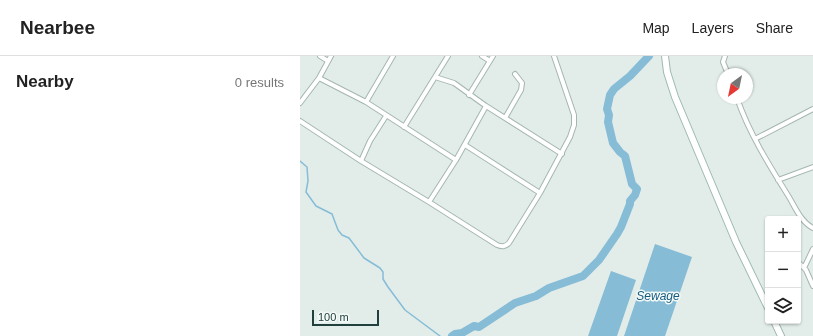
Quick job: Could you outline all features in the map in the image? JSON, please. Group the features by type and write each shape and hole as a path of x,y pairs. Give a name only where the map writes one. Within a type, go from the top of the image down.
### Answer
{"street":[{"path":"320,56 328,61"},
{"path":"300,103 319,78 331,56"},
{"path":"366,102 394,56"},
{"path":"404,127 448,56"},
{"path":"482,56 490,61"},
{"path":"469,95 493,56"},
{"path":"300,121 497,245 502,247 506,246 540,193 562,154 573,130 574,120 554,56"},
{"path":"664,56 667,72 675,97 736,242 765,302"},
{"path":"725,56 723,62 726,68"},
{"path":"505,118 521,90 522,83 515,74"},
{"path":"435,77 454,83 469,95 562,154"},
{"path":"319,78 366,102 456,160"},
{"path":"739,104 744,119 778,180 803,220 813,228"},
{"path":"429,202 465,145 486,106"},
{"path":"755,139 813,109"},
{"path":"361,160 370,141 386,116"},
{"path":"465,145 540,193"},
{"path":"778,180 813,167"},
{"path":"804,268 813,249"},
{"path":"801,265 813,286"},
{"path":"775,324 781,336"}],"water":[{"name":"Sewage","path":"655,244 692,257 665,336 624,336"},
{"name":"Sewage","path":"611,271 636,280 617,336 588,336"}],"waterway":[{"path":"452,336 462,333 474,326 479,327 515,303 536,296 549,288 583,276 599,260 621,227 630,201 635,195 637,189 632,184 625,156 613,143 608,122 609,115 607,109 610,95 614,89 630,76 649,56"},
{"path":"300,161 307,167 308,181 306,192 316,206 332,214 338,230 342,235 349,238 364,258 380,268 383,272 383,279 405,310 440,336"}]}
